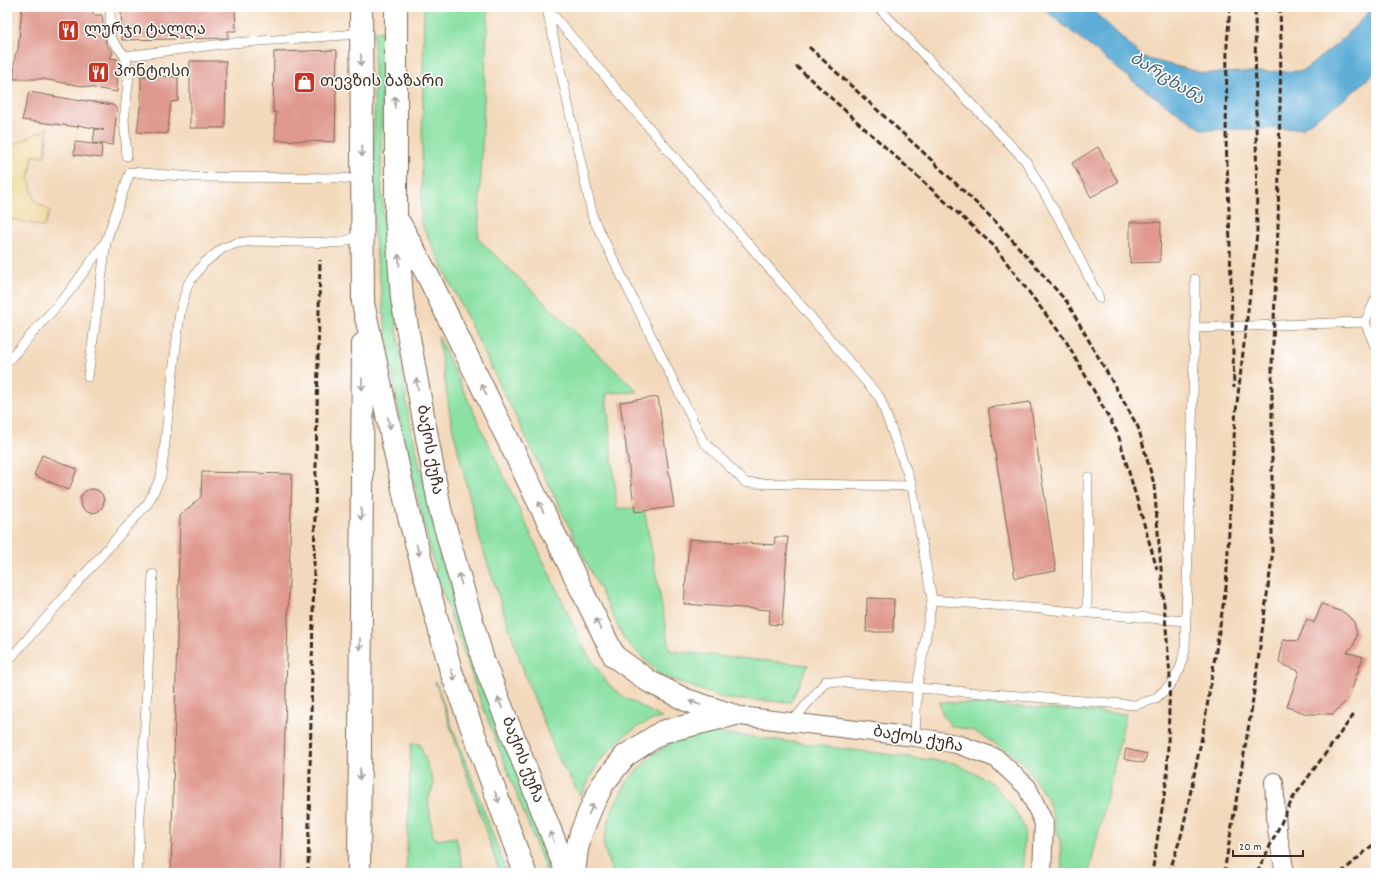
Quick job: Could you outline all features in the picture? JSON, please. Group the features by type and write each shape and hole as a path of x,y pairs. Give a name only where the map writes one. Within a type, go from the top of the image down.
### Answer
{"main road":[{"name":"ბაქოს ქუჩა","path":"361,7 363,303 409,517 451,672 525,873"},
{"name":"ბაქოს ქუჩა","path":"396,7 396,215 402,299 440,509 483,660 566,873"},
{"path":"396,215 429,278 614,656 650,682 686,700 732,715"},
{"path":"359,873 363,303"},
{"path":"574,873 577,848 581,833 592,806 603,784 625,756 662,732 732,715"}],"street":[{"name":"ბაქოს ქუჩა","path":"732,715 915,737 957,744 996,758 1027,787 1044,823 1042,873"},
{"path":"1274,782 1277,830 1285,873"}],"lane":[{"path":"110,7 111,40 125,56 129,75 124,120 127,156"},
{"path":"547,7 593,218 703,441 746,483 912,486"},
{"path":"547,7 880,398 912,486 932,600 917,688 915,737"},
{"path":"878,7 1025,160 1064,227 1098,298"},
{"path":"125,56 231,43 345,36 361,32"},
{"path":"88,376 106,241 130,172 194,177 342,178 362,180"},
{"path":"7,662 148,503 160,477 180,312 188,284 204,263 223,248 237,242 341,243 362,234"},
{"path":"7,362 70,291 106,241"},
{"path":"792,722 826,681 1135,705 1155,699 1170,685 1180,668 1185,650 1195,328 1195,279"},
{"path":"1376,298 1365,322 1376,349"},
{"path":"1195,328 1365,322"},
{"path":"1087,613 1088,477"},
{"path":"137,873 153,574"},
{"path":"932,600 1186,621"}],"green space":[{"path":"424,7 488,7 478,239 638,392 606,393 617,508 644,509 670,651 808,665 791,702 725,699 660,675 624,639 421,223"},
{"path":"374,31 382,31 381,177 384,227 408,413 439,550 475,655 557,873 547,873 481,702 437,577 402,433 386,331 374,233"},
{"path":"438,336 585,650 608,684 624,697 662,718 643,724 634,729 618,742 598,764 581,797 558,758 526,678 481,544 451,421"},
{"path":"435,681 507,873 500,873"},
{"path":"939,702 1126,714 1089,873 1062,873 1060,839 1047,798 1021,760 974,731 951,726 943,715"},
{"path":"705,731 955,763 992,783 1013,807 1025,829 1022,873 612,873 603,844 612,810 627,781 650,757 681,735"},
{"path":"411,744 420,744 434,785 428,799 433,836 439,840 456,837 464,873 406,873"}],"sand":[{"path":"48,128 45,156 33,156 29,179 35,201 50,211 44,227 12,219 7,227 7,148"}],"water":[{"path":"7,7 11,7 7,45"},
{"name":"ბარცხანა","path":"1041,7 1089,7 1144,58 1203,73 1303,71 1338,43 1374,7 1376,7 1376,72 1347,97 1302,128 1203,130 1138,85"}],"building":[{"path":"22,7 93,7 93,15 102,15 106,44 113,53 110,58 118,59 117,92 42,79 14,79 15,55 18,50"},
{"path":"121,7 235,7 236,31 228,31 228,38 122,40"},
{"name":"თევზის ბაზარი","path":"337,50 335,142 275,140 276,112 273,112 274,52"},
{"path":"190,61 226,61 225,128 190,128"},
{"path":"141,76 178,77 178,101 171,102 167,134 137,132 141,101"},
{"path":"29,92 113,105 117,109 113,145 93,143 95,129 104,130 78,125 78,127 22,120"},
{"path":"75,142 102,145 101,158 74,155"},
{"path":"1098,147 1118,182 1091,197 1072,163"},
{"path":"1130,222 1161,222 1160,262 1130,263"},
{"path":"658,397 674,507 635,512 620,402"},
{"path":"1030,402 1056,571 1015,578 988,408"},
{"path":"42,455 77,469 69,490 34,475"},
{"path":"202,472 292,474 281,873 171,873 180,516 201,497"},
{"path":"92,489 101,492 104,501 101,510 92,513 83,510 80,501 83,492"},
{"path":"775,537 788,537 782,625 769,624 770,610 684,604 689,539 774,545"},
{"path":"867,598 894,599 893,632 866,632"},
{"path":"1322,604 1345,613 1354,622 1357,635 1354,645 1347,652 1363,657 1349,698 1333,714 1307,714 1287,707 1299,671 1279,663 1283,640 1298,641 1307,619 1314,623"},
{"path":"1126,749 1147,754 1144,763 1124,759"}],"railway":[{"path":"1230,7 1227,44 1226,140 1234,388"},
{"path":"1169,873 1182,833 1203,732 1226,587 1235,420 1257,234 1255,7"},
{"path":"1224,873 1252,706 1272,558 1272,366 1278,228 1281,43 1280,7"},
{"path":"809,47 924,153 998,224 1067,302 1138,427 1154,484 1170,676 1167,777 1152,873"},
{"path":"796,66 994,246 1066,341 1118,434 1157,569"},
{"path":"308,873 320,260"},
{"path":"1257,873 1293,798 1355,713"},
{"path":"1341,873 1376,842"}],"place":[{"name":"ლურჯი ტალღა","path":"69,30"},
{"name":"პონტოსი","path":"98,72"},
{"name":"თევზის ბაზარი","path":"305,82"}]}
